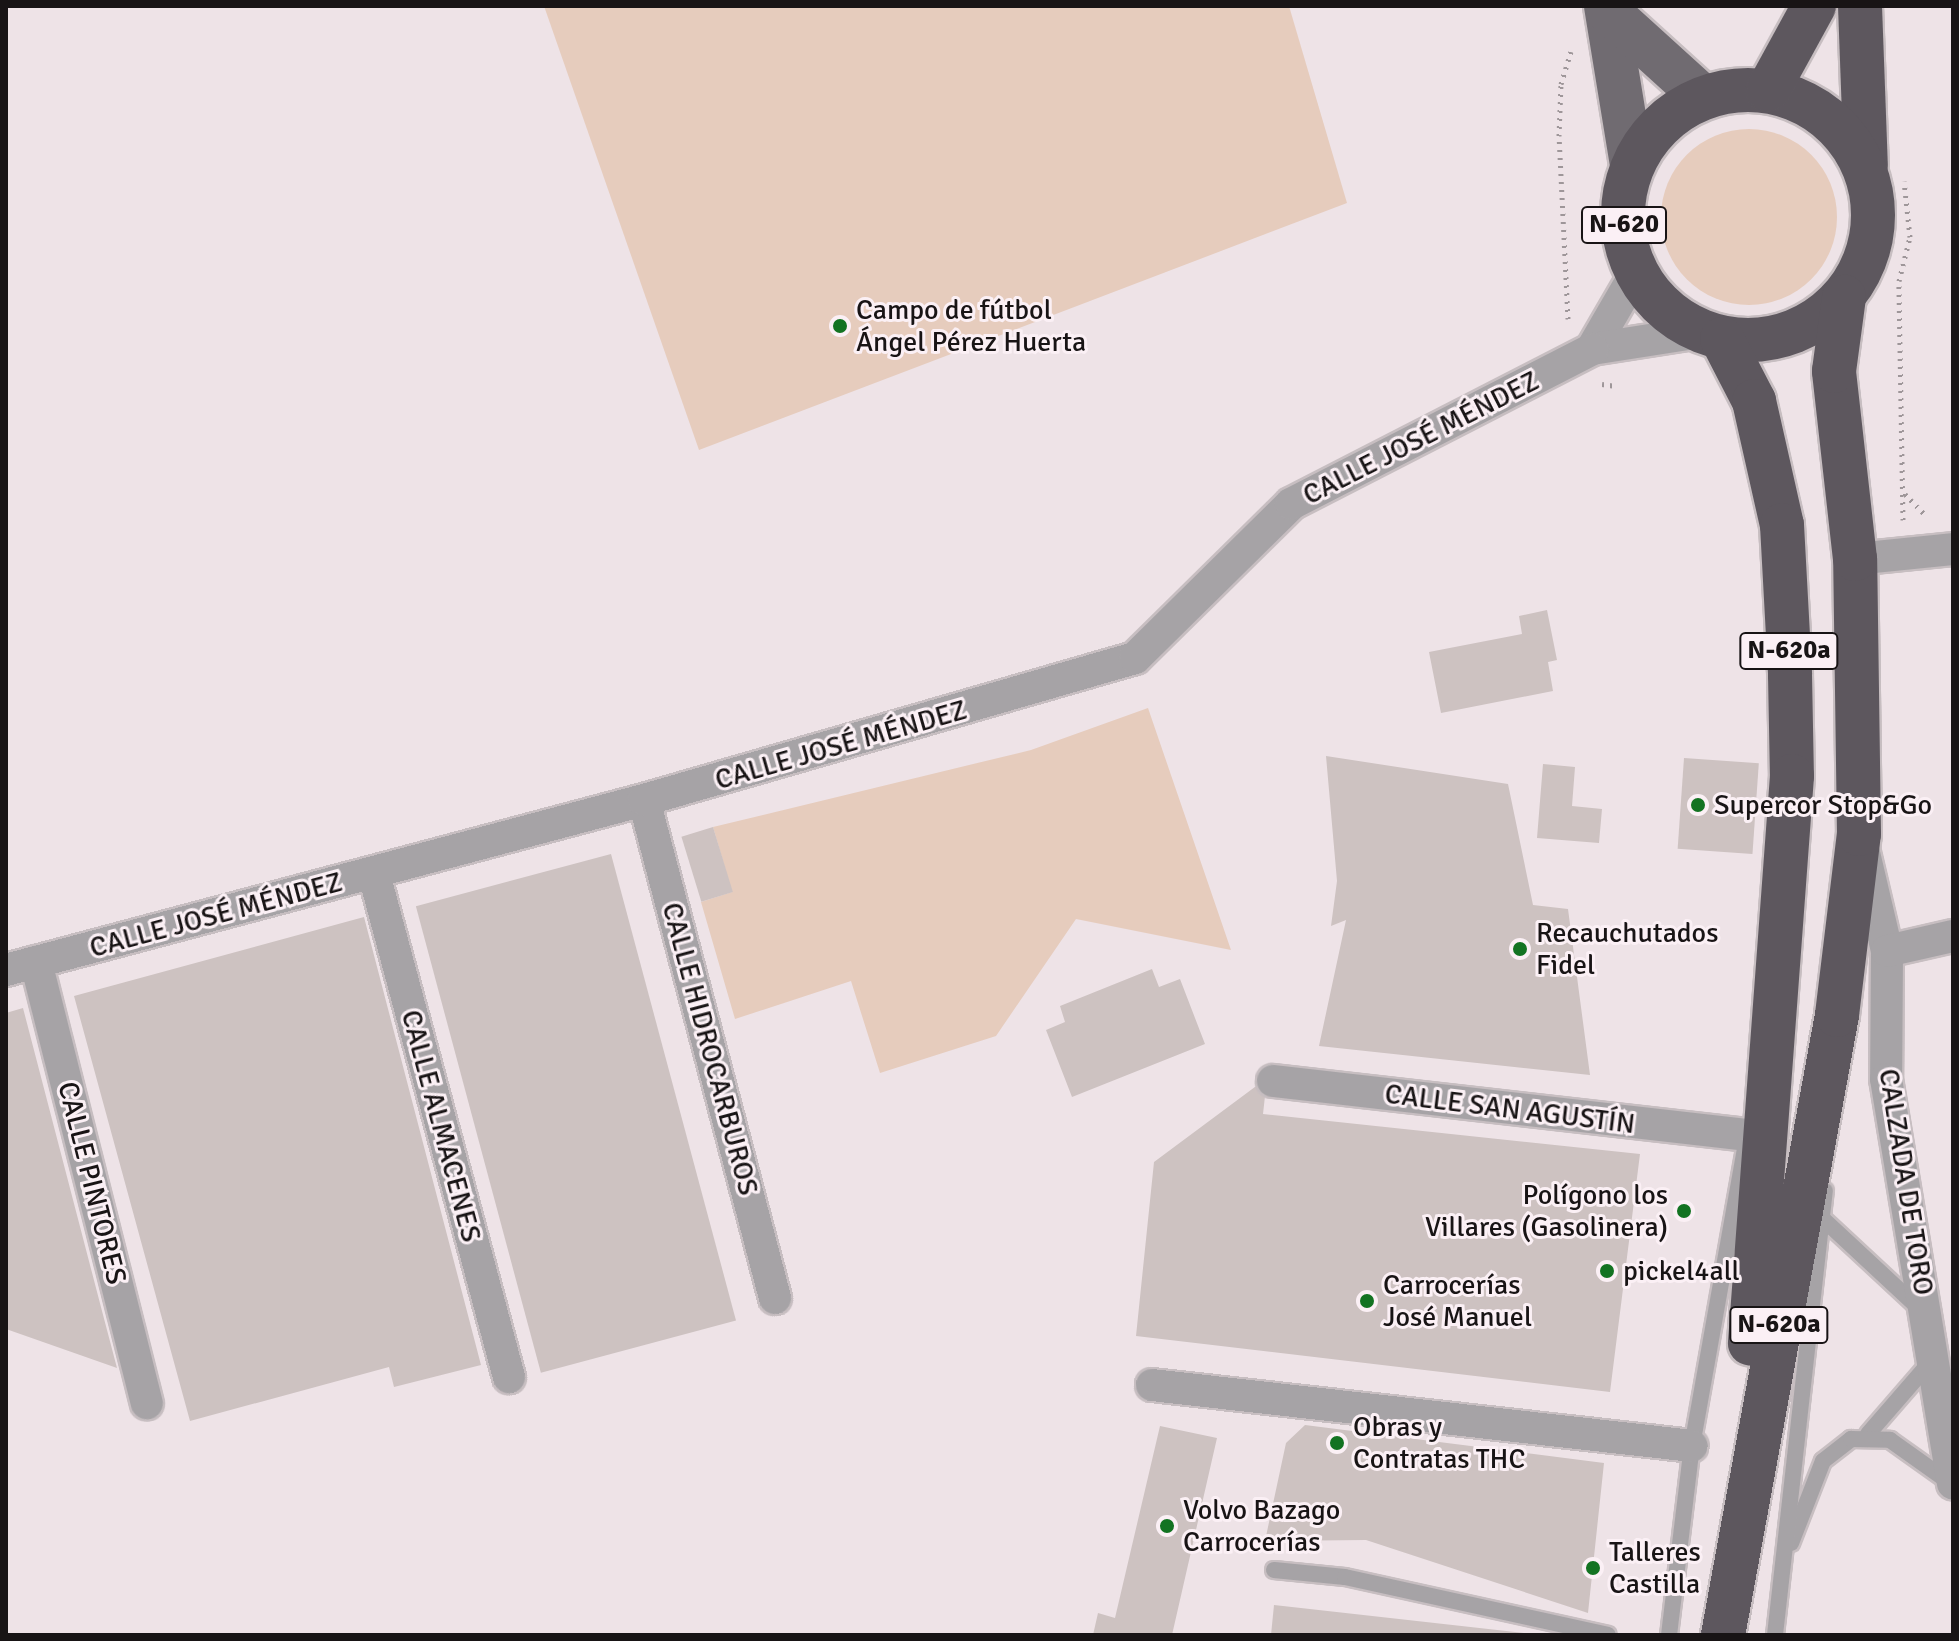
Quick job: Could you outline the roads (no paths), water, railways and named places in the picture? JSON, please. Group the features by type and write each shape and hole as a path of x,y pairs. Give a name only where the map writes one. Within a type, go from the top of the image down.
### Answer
{"highway":[{"path":"1768,90 1814,6"},
{"name":"N-620","path":"1860,6 1883,166 1870,243 1844,297 1809,325 1781,335 1711,335 1663,308 1636,273 1623,200 1632,165 1673,113 1703,97 1768,90 1809,103 1883,166"},
{"name":"N-620a","path":"1722,1635 1837,1015 1859,834 1855,559 1834,371 1844,297"},
{"name":"N-620a","path":"1711,335 1754,401 1782,525 1792,776 1780,974 1722,1635"}],"main road":[{"path":"1607,8 1703,97"},
{"path":"1607,8 1632,165"}],"street":[{"path":"1587,351 1636,273"},
{"name":"CALLE JOSÉ MÉNDEZ","path":"21,966 644,800 1135,658 1291,504 1587,351 1711,335"},
{"path":"1855,559 1901,557 1953,549"},
{"name":"CALLE HIDROCARBUROS","path":"644,800 775,1298"},
{"name":"CALZADA DE TORO","path":"1859,834 1887,951 1886,1079 1953,1484"},
{"name":"CALLE ALMACENES","path":"374,874 509,1377"},
{"path":"1887,951 1953,936"},
{"name":"CALLE PINTORES","path":"21,966 147,1403"},
{"name":"CALLE SAN AGUSTÍN","path":"1273,1081 1748,1135"},
{"path":"1152,1385 1692,1446"}],"lane":[{"path":"1669,1635 1692,1446 1780,974"},
{"path":"1775,1635 1823,1219 1837,1015"},
{"path":"1823,1219 1927,1316"},
{"path":"1783,1563 1823,1461 1868,1434 1934,1358"},
{"path":"1868,1434 1912,1451 1953,1484"},
{"path":"1274,1570 1345,1577 1608,1635"}],"place":[{"name":"Campo de fútbol Ángel Pérez Huerta","path":"840,326"},
{"name":"Supercor Stop&Go","path":"1698,805"},
{"name":"Recauchutados Fidel","path":"1520,949"},
{"name":"Polígono los Villares (Gasolinera)","path":"1684,1211"},
{"name":"pickel4all","path":"1607,1271"},
{"name":"Carrocerías José Manuel","path":"1367,1301"},
{"name":"Obras y Contratas THC","path":"1337,1443"},
{"name":"Volvo Bazago Carrocerías","path":"1167,1526"},
{"name":"Talleres Castilla","path":"1593,1568"}]}
